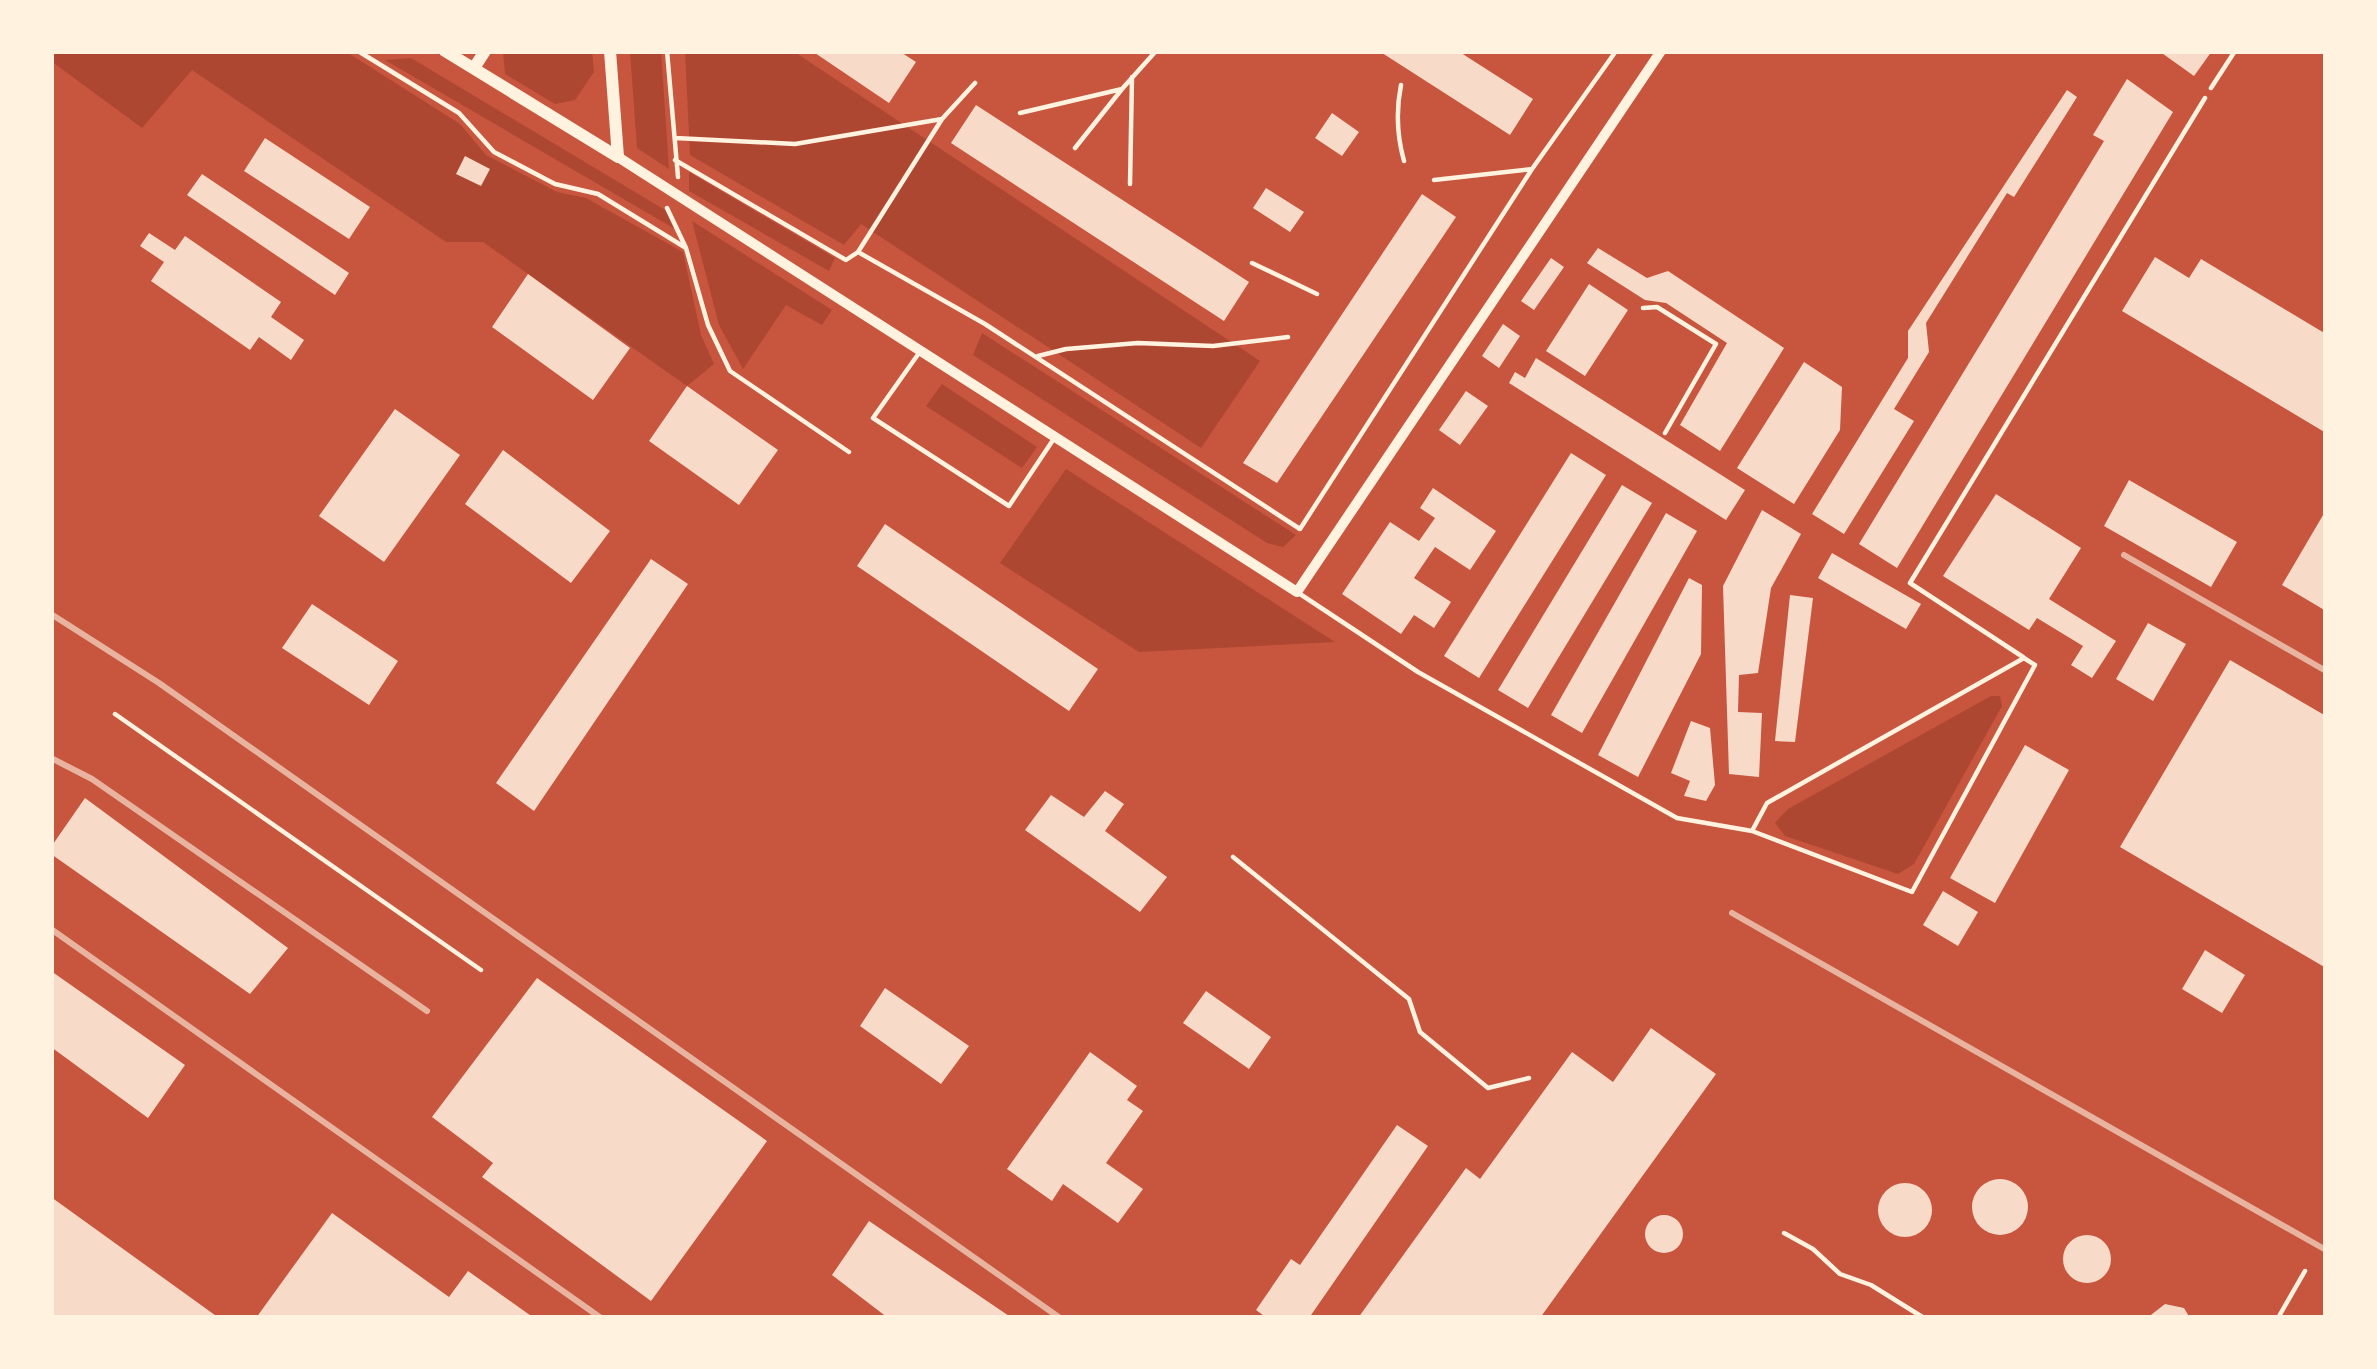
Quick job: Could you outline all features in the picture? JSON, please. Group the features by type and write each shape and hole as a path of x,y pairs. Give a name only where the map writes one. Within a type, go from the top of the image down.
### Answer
{"street":[{"path":"445,51 1297,592 1661,51"},
{"path":"474,68 485,51"},
{"path":"610,51 617,157"}],"lane":[{"path":"1297,592 1418,672 1677,818 1752,830 1912,892 2036,665 1910,583 2205,98"},
{"path":"1643,308 1657,307 1716,344 1665,433"},
{"path":"920,351 873,418 1009,506 1055,437"},
{"path":"1752,830 1767,803 2024,658"},
{"path":"116,714 481,970"},
{"path":"1233,857 1409,999 1420,1032 1488,1088 1529,1078"},
{"path":"1784,1233 1813,1249 1840,1274 1871,1285 1924,1318"},
{"path":"2278,1318 2305,1271"}],"path":[{"path":"358,51 459,113 494,152 555,184 598,194 686,248"},
{"path":"667,51 680,187 666,207 686,248 708,325 730,371 849,452"},
{"path":"1075,148 1156,51"},
{"path":"858,252 1035,357 1300,529 1532,169 1616,51"},
{"path":"2205,98 2235,51"},
{"path":"1130,184 1132,77"},
{"path":"675,160 845,260 858,252 942,119 975,83"},
{"path":"1401,85 1397,102 1404,160"},
{"path":"1020,113 1122,89"},
{"path":"672,137 795,143 942,119"},
{"path":"1434,180 1532,169"},
{"path":"1252,262 1317,294"},
{"path":"1035,357 1066,349 1138,343 1213,346 1288,337"}],"shaded area":[{"path":"51,51 345,51 460,124 486,155 557,192 586,198 683,252 701,335 714,364 687,386 483,242 446,242 192,70 142,128 51,61"},
{"path":"503,51 592,51 594,72 575,100 555,104 505,74"},
{"path":"630,51 661,51 669,169 637,148"},
{"path":"685,51 793,51 1260,361 1201,448 861,224 844,245 690,155"},
{"path":"411,58 670,213 675,229 385,60"},
{"path":"689,172 835,258 829,271 689,191"},
{"path":"692,221 832,310 822,325 786,305 743,369 719,325"},
{"path":"982,333 1296,535 1283,547 1267,543 973,355"},
{"path":"942,384 1037,447 1022,468 926,406"},
{"path":"1066,469 1335,642 1139,652 1000,563"},
{"path":"1991,696 2000,696 2002,706 1914,864 1898,874 1785,836 1775,823 1788,809"}],"building":[{"path":"812,51 899,51 916,62 889,103"},
{"path":"1379,51 1458,51 1533,99 1510,135"},
{"path":"2159,51 2212,51 2194,76"},
{"path":"2127,79 2173,112 1897,568 1859,544 2104,141 2093,135"},
{"path":"2067,90 2077,97 2014,197 2007,193 1926,323 1929,352 1894,409 1914,421 1844,534 1812,514 1908,358 1908,331"},
{"path":"976,105 1249,282 1224,321 951,143"},
{"path":"1332,113 1359,132 1342,156 1315,138"},
{"path":"265,138 370,207 349,239 244,171"},
{"path":"465,156 490,169 481,186 456,174"},
{"path":"202,174 349,273 335,295 187,195"},
{"path":"1266,188 1304,212 1290,232 1253,208"},
{"path":"1422,194 1456,217 1277,483 1243,463"},
{"path":"149,233 175,250 185,236 281,302 271,317 304,340 291,360 259,337 250,350 151,281 164,262 140,246"},
{"path":"1598,248 1647,278 1668,271 1784,348 1720,451 1680,425 1727,343 1666,303 1645,300 1587,263"},
{"path":"2155,257 2189,278 2201,259 2326,334 2326,433 2122,311"},
{"path":"1551,258 1564,267 1534,310 1521,301"},
{"path":"528,274 630,348 593,400 492,327"},
{"path":"1589,284 1628,310 1585,376 1546,351"},
{"path":"1503,324 1520,336 1499,368 1482,356"},
{"path":"1536,358 1745,490 1726,520 1509,383 1515,372 1525,378"},
{"path":"1804,362 1842,387 1840,430 1794,504 1737,468"},
{"path":"687,386 778,450 739,505 649,441"},
{"path":"1466,391 1488,406 1460,445 1439,430"},
{"path":"395,409 460,455 384,562 319,516"},
{"path":"503,450 610,531 571,583 465,504"},
{"path":"1571,453 1606,475 1479,678 1444,656"},
{"path":"2129,480 2237,542 2211,587 2104,526"},
{"path":"1622,485 1652,503 1528,708 1498,690"},
{"path":"1433,488 1496,531 1470,570 1435,547 1414,578 1451,602 1434,628 1414,615 1401,634 1342,594 1390,522 1419,541 1435,518 1420,508"},
{"path":"1996,494 2081,548 2049,599 2116,641 2092,678 2071,665 2083,646 2037,618 2029,630 1943,576"},
{"path":"1762,510 1801,534 1771,588 1758,673 1739,675 1738,712 1762,713 1759,777 1729,774 1723,586"},
{"path":"2326,510 2326,611 2282,585"},
{"path":"1666,513 1697,531 1582,733 1551,715"},
{"path":"885,524 1098,669 1069,711 857,566"},
{"path":"1832,553 1921,604 1906,629 1818,578"},
{"path":"651,559 688,584 534,811 496,783"},
{"path":"1689,578 1702,585 1701,654 1638,777 1598,755"},
{"path":"1790,595 1813,598 1795,742 1775,741"},
{"path":"312,604 398,661 369,705 282,648"},
{"path":"2148,623 2186,644 2153,701 2116,679"},
{"path":"2230,660 2326,716 2326,968 2120,847"},
{"path":"1691,721 1710,728 1715,785 1706,801 1684,796 1690,781 1671,773"},
{"path":"2025,745 2069,770 1995,903 1950,878"},
{"path":"1105,791 1124,804 1105,831 1167,877 1140,912 1025,830 1051,795 1084,817"},
{"path":"85,798 288,948 250,994 51,854 51,847"},
{"path":"1943,891 1978,912 1958,946 1923,925"},
{"path":"2205,950 2245,975 2222,1013 2182,989"},
{"path":"51,971 185,1065 148,1118 51,1047"},
{"path":"537,978 767,1141 651,1301 482,1177 493,1163 432,1117"},
{"path":"885,988 969,1046 941,1084 860,1026"},
{"path":"1206,991 1271,1037 1249,1069 1183,1023"},
{"path":"1651,1028 1716,1074 1540,1318 1358,1318 1466,1168 1480,1179 1572,1052 1613,1082"},
{"path":"1090,1052 1137,1086 1127,1100 1143,1111 1106,1163 1143,1189 1118,1223 1063,1184 1052,1201 1007,1169"},
{"path":"1397,1125 1428,1146 1309,1318 1267,1318 1256,1310 1291,1259 1300,1265"},
{"path":"2000,1179 2020,1187 2028,1207 2020,1227 2000,1235 1980,1227 1972,1207 1980,1187"},
{"path":"1905,1183 1924,1191 1932,1210 1924,1229 1905,1237 1886,1229 1878,1210 1886,1191"},
{"path":"51,1197 219,1318 51,1318"},
{"path":"332,1213 449,1297 468,1271 534,1318 256,1318"},
{"path":"1664,1215 1677,1221 1683,1234 1677,1247 1664,1253 1651,1247 1645,1234 1651,1221"},
{"path":"869,1221 1012,1318 888,1318 832,1275"},
{"path":"2087,1235 2104,1242 2111,1259 2104,1276 2087,1283 2070,1276 2063,1259 2070,1242"},
{"path":"2165,1304 2184,1308 2190,1318 2147,1318"}],"railway":[{"path":"2124,555 2326,671"},
{"path":"51,614 159,683 1060,1318"},
{"path":"51,758 92,779 427,1011"},
{"path":"1732,913 2326,1250"},
{"path":"51,929 601,1318"}]}
